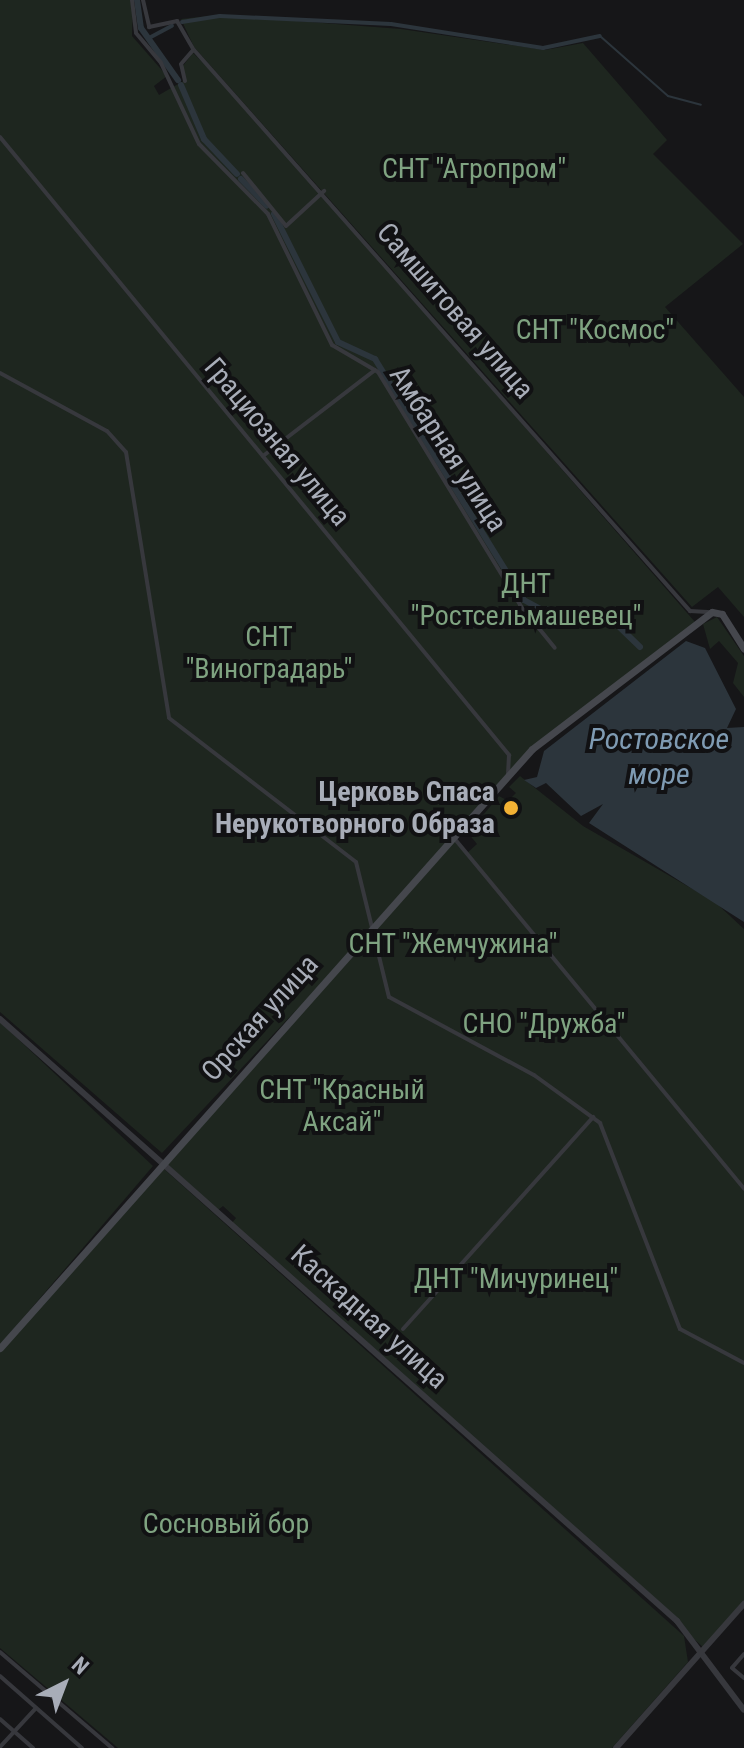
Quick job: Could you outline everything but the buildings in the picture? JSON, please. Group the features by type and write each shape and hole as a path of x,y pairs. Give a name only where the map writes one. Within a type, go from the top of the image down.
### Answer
{"main road":[{"path":"712,612 724,616 743,649"},
{"name":"Орская улица","path":"0,1348 162,1161 508,777 557,729 712,612"}],"street":[{"name":"Амбарная улица","path":"132,0 136,33 161,63 199,144 275,224 332,345 375,370 520,605 555,648"},
{"name":"Самшитовая улица","path":"143,0 149,27 177,21 194,50 324,191 690,611 712,612"},
{"path":"185,81 181,64 194,50"},
{"name":"Грациозная улица","path":"0,137 509,755 508,777"},
{"path":"243,173 286,226 324,191"},
{"path":"263,456 375,370"},
{"path":"0,373 122,444 169,718 351,857 375,923 389,997 534,1075 593,1117 680,1329 744,1363"},
{"path":"454,838 744,1188"},
{"name":"Каскадная улица","path":"0,1019 677,1621 699,1655 744,1710"},
{"path":"403,1329 593,1117"},
{"path":"616,1748 744,1604"},
{"path":"737,1612 744,1617"},
{"path":"0,1652 112,1748"},
{"path":"744,1654 732,1668 744,1678"},
{"path":"0,1676 82,1748"},
{"path":"0,1747 36,1708"},
{"path":"0,1719 33,1748"}],"green space":[{"path":"0,0 133,0 132,36 167,76 154,86 159,95 185,80 182,67 193,53 233,92 695,622 535,745 372,926 379,952 384,950 376,926 454,839 467,853 477,844 468,833 499,796 508,801 516,793 509,787 520,776 583,826 715,902 744,929 744,1602 704,1648 231,1224 236,1218 223,1206 218,1210 166,1163 298,1008 162,1153 0,1012"},
{"path":"218,15 401,29 545,50 583,43 667,140 653,154 743,244 665,307 744,397 744,617 718,587 692,607 194,47 181,19"},
{"path":"717,617 744,656 744,697 733,683 738,663 719,641 710,649 703,624"},
{"path":"0,1022 153,1166 0,1345"},
{"name":"Сосновый бор","path":"163,1168 684,1636 688,1662 612,1748 118,1748 0,1648 0,1351"}],"water":[{"name":"Ростовское море","path":"686,641 705,648 736,709 727,728 744,727 744,922 589,823 603,804 581,816 546,783 536,788 524,780 537,777 544,751"}],"waterway":[{"path":"137,0 141,28 178,80"},
{"path":"182,22 220,16 391,24 543,48 600,36"},
{"path":"149,38 172,26"},
{"path":"600,36 668,96 701,105"},
{"path":"181,85 204,139 237,174"},
{"path":"241,179 267,206"},
{"path":"274,214 338,342 375,359 524,600 540,609 607,615 640,647"}],"place":[{"name":"Церковь Спаса Нерукотворного Образа","path":"511,808"}],"park label":[{"name":"СНТ \"Агропром\"","path":"474,169"},
{"name":"СНТ \"Космос\"","path":"595,330"},
{"name":"ДНТ \"Ростсельмашевец\"","path":"526,600"},
{"name":"СНТ \"Виноградарь\"","path":"269,653"},
{"name":"СНТ \"Жемчужина\"","path":"453,944"},
{"name":"СНО \"Дружба\"","path":"544,1024"},
{"name":"СНТ \"Красный Аксай\"","path":"342,1106"},
{"name":"ДНТ \"Мичуринец\"","path":"516,1279"}]}
